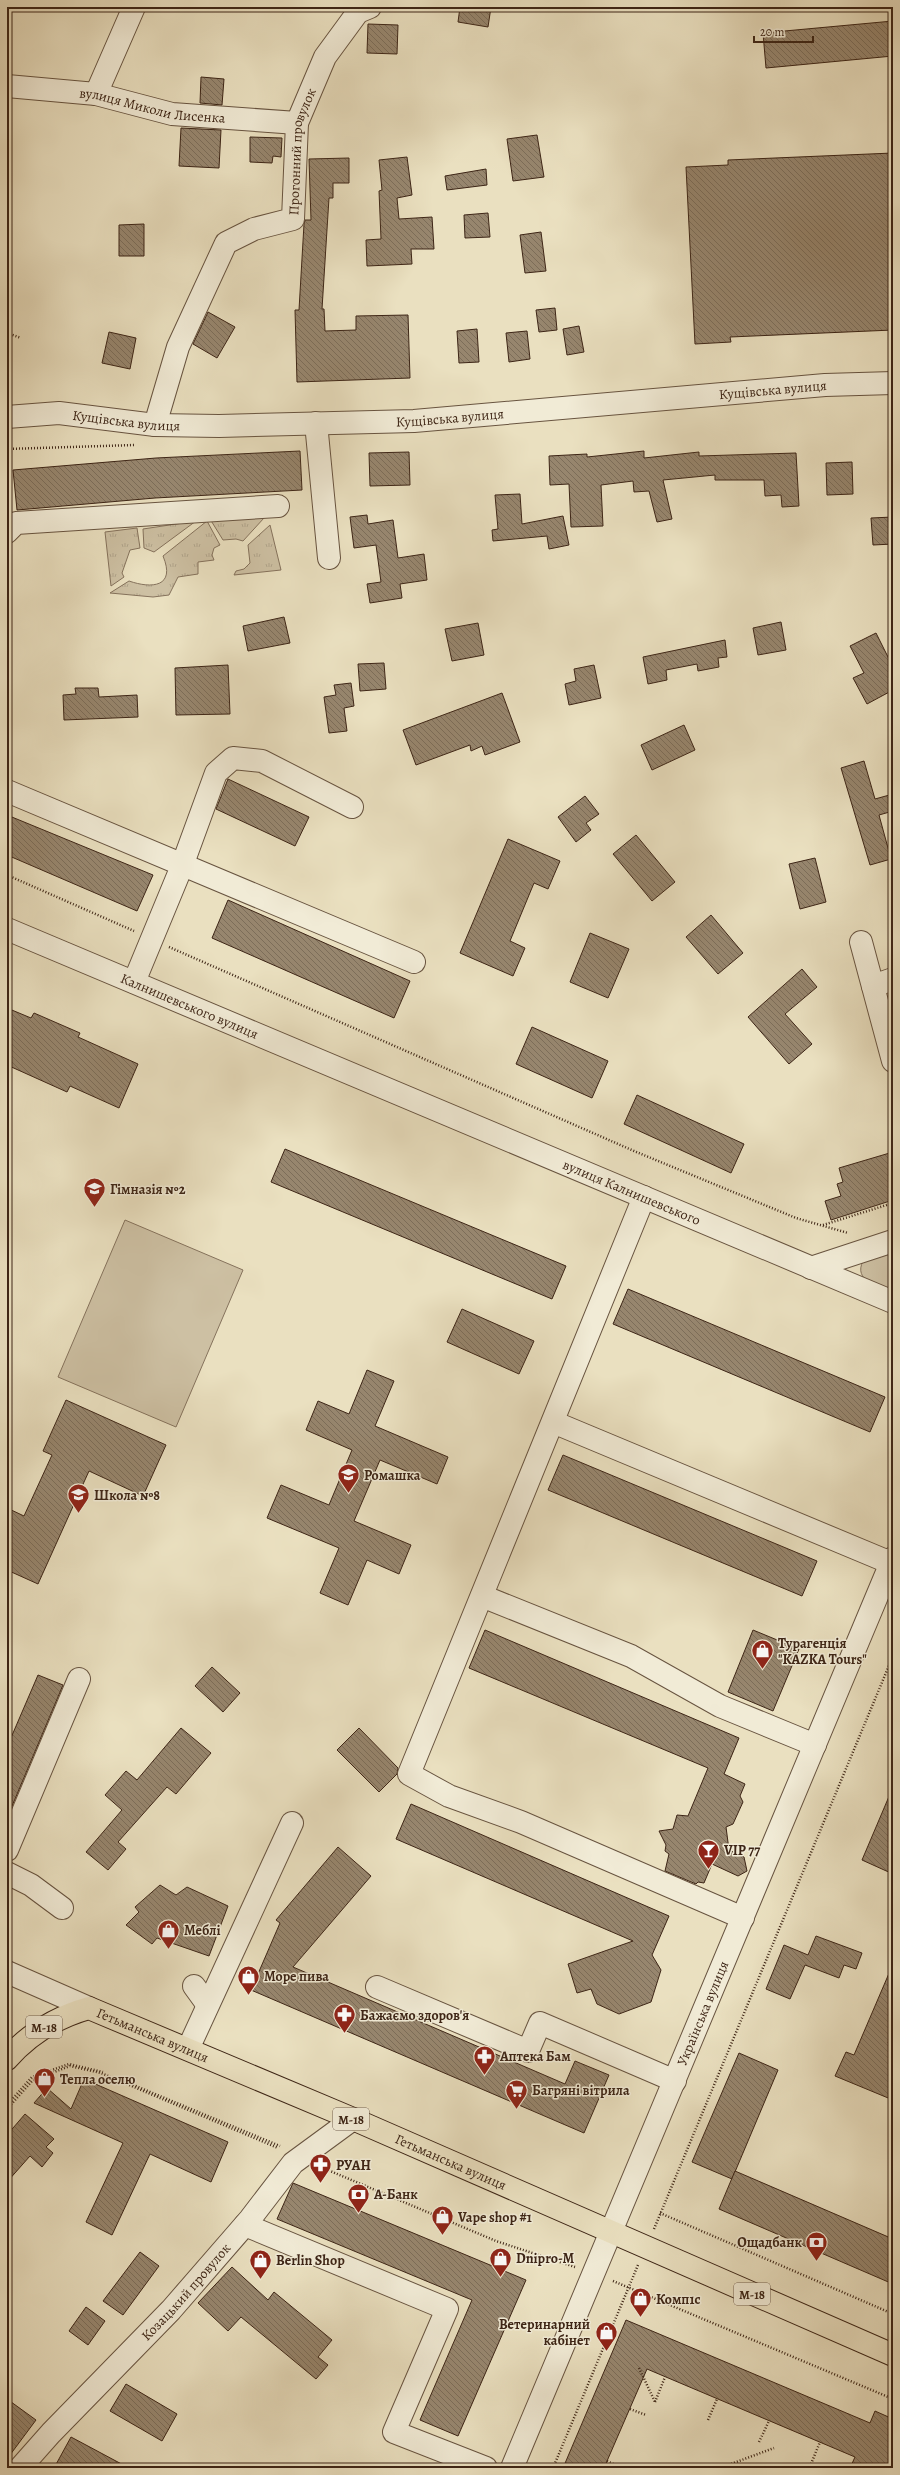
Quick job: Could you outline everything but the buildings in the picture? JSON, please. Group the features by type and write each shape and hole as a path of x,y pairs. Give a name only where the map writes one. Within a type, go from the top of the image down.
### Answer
{"highway":[{"name":"Гетьманська вулиця","path":"89,2008 353,2119 893,2355"},
{"name":"М-18","path":"7,2059 43,2028 65,2015 89,2008"}],"street":[{"path":"96,94 134,7"},
{"name":"Прогонний провулок","path":"155,425 178,347 226,243 254,229 293,219 297,123 325,57 358,12 370,7"},
{"name":"вулиця Миколи Лисенка","path":"7,86 96,94 172,114 297,123"},
{"name":"Кущівська вулиця","path":"7,417 59,413 155,425 414,421 825,385 893,383"},
{"path":"316,423 329,558"},
{"path":"7,532 16,523 278,506"},
{"path":"134,982 182,866 216,773 234,758 262,761 352,807"},
{"path":"7,791 182,866 414,962"},
{"name":"Калнишевського вулиця","path":"7,929 371,1082"},
{"path":"861,942 883,982 893,1061"},
{"name":"вулиця Калнишевського","path":"371,1082 893,1302"},
{"path":"644,1198 409,1774 449,1796 521,1822 743,1918"},
{"path":"810,1268 893,1241"},
{"path":"552,1422 892,1561"},
{"name":"Українська вулиця","path":"512,2468 612,2233 892,1561"},
{"path":"482,1596 631,1656 720,1706 815,1745"},
{"path":"7,1850 79,1679"},
{"path":"188,2049 207,2004 292,1823"},
{"path":"7,1873 31,1885 62,1908"},
{"name":"Гетьманська вулиця","path":"7,1972 89,2008"},
{"path":"194,1986 207,2004"},
{"path":"377,1987 528,2051 540,2023 675,2081"},
{"name":"Козацький провулок","path":"20,2468 51,2433 171,2310 245,2225 293,2164 353,2119"},
{"path":"245,2225 447,2309 394,2432 486,2468"}],"path":[{"path":"7,333 21,338"},
{"path":"7,875 634,1151 796,1218 855,1235"},
{"path":"822,1225 893,1203"},
{"path":"893,1656 660,2213 893,2314"},
{"path":"7,2105 32,2077 68,2064 99,2070 496,2241 594,2273 893,2399"},
{"path":"7,2109 34,2080 70,2066 101,2073 302,2157"},
{"path":"553,2468 629,2288"},
{"path":"639,2368 655,2402 666,2377"},
{"path":"708,2420 717,2399"},
{"path":"630,2409 646,2416"},
{"path":"759,2442 769,2421"},
{"path":"811,2464 820,2442"},
{"path":"720,2468 774,2448"},
{"path":"607,2462 622,2468"}],"green space":[{"path":"264,513 264,518 243,541 236,539 223,540 210,519"},
{"path":"196,521 154,552 144,548 143,529"},
{"path":"207,521 220,545 214,548 212,555 214,560 198,562 198,574 178,577 169,595 153,597 110,593 129,581 146,585 160,583 164,580 166,574 166,566 163,556"},
{"path":"270,525 281,570 234,575 236,571 244,569 250,563 248,545"},
{"path":"137,528 140,548 130,550 122,573 124,577 111,586 105,532"},
{"path":"125,1220 243,1270 176,1427 58,1377"},
{"path":"893,1249 893,1292 869,1282 861,1273 861,1268 863,1261"}],"place":[{"name":"Гімназія №2","path":"95,1208"},
{"name":"Ромашка","path":"349,1494"},
{"name":"Школа №8","path":"79,1514"},
{"name":"Турагенція \"KAZKA Tours\"","path":"763,1670"},
{"name":"VIP 77","path":"708,1870"},
{"name":"Меблі","path":"169,1950"},
{"name":"Море пива","path":"248,1996"},
{"name":"Бажаємо здоров'я","path":"345,2034"},
{"name":"Аптека Бам","path":"485,2076"},
{"name":"Тепла оселю","path":"45,2098"},
{"name":"Багряні вітрила","path":"517,2110"},
{"name":"РУАН","path":"320,2184"},
{"name":"А-Банк","path":"358,2214"},
{"name":"Vape shop #1","path":"443,2236"},
{"name":"Ощадбанк","path":"817,2262"},
{"name":"Dnipro-M","path":"501,2278"},
{"name":"Berlin Shop","path":"260,2280"},
{"name":"Комп1с","path":"641,2318"},
{"name":"Ветеринарний кабінет","path":"606,2352"}]}
